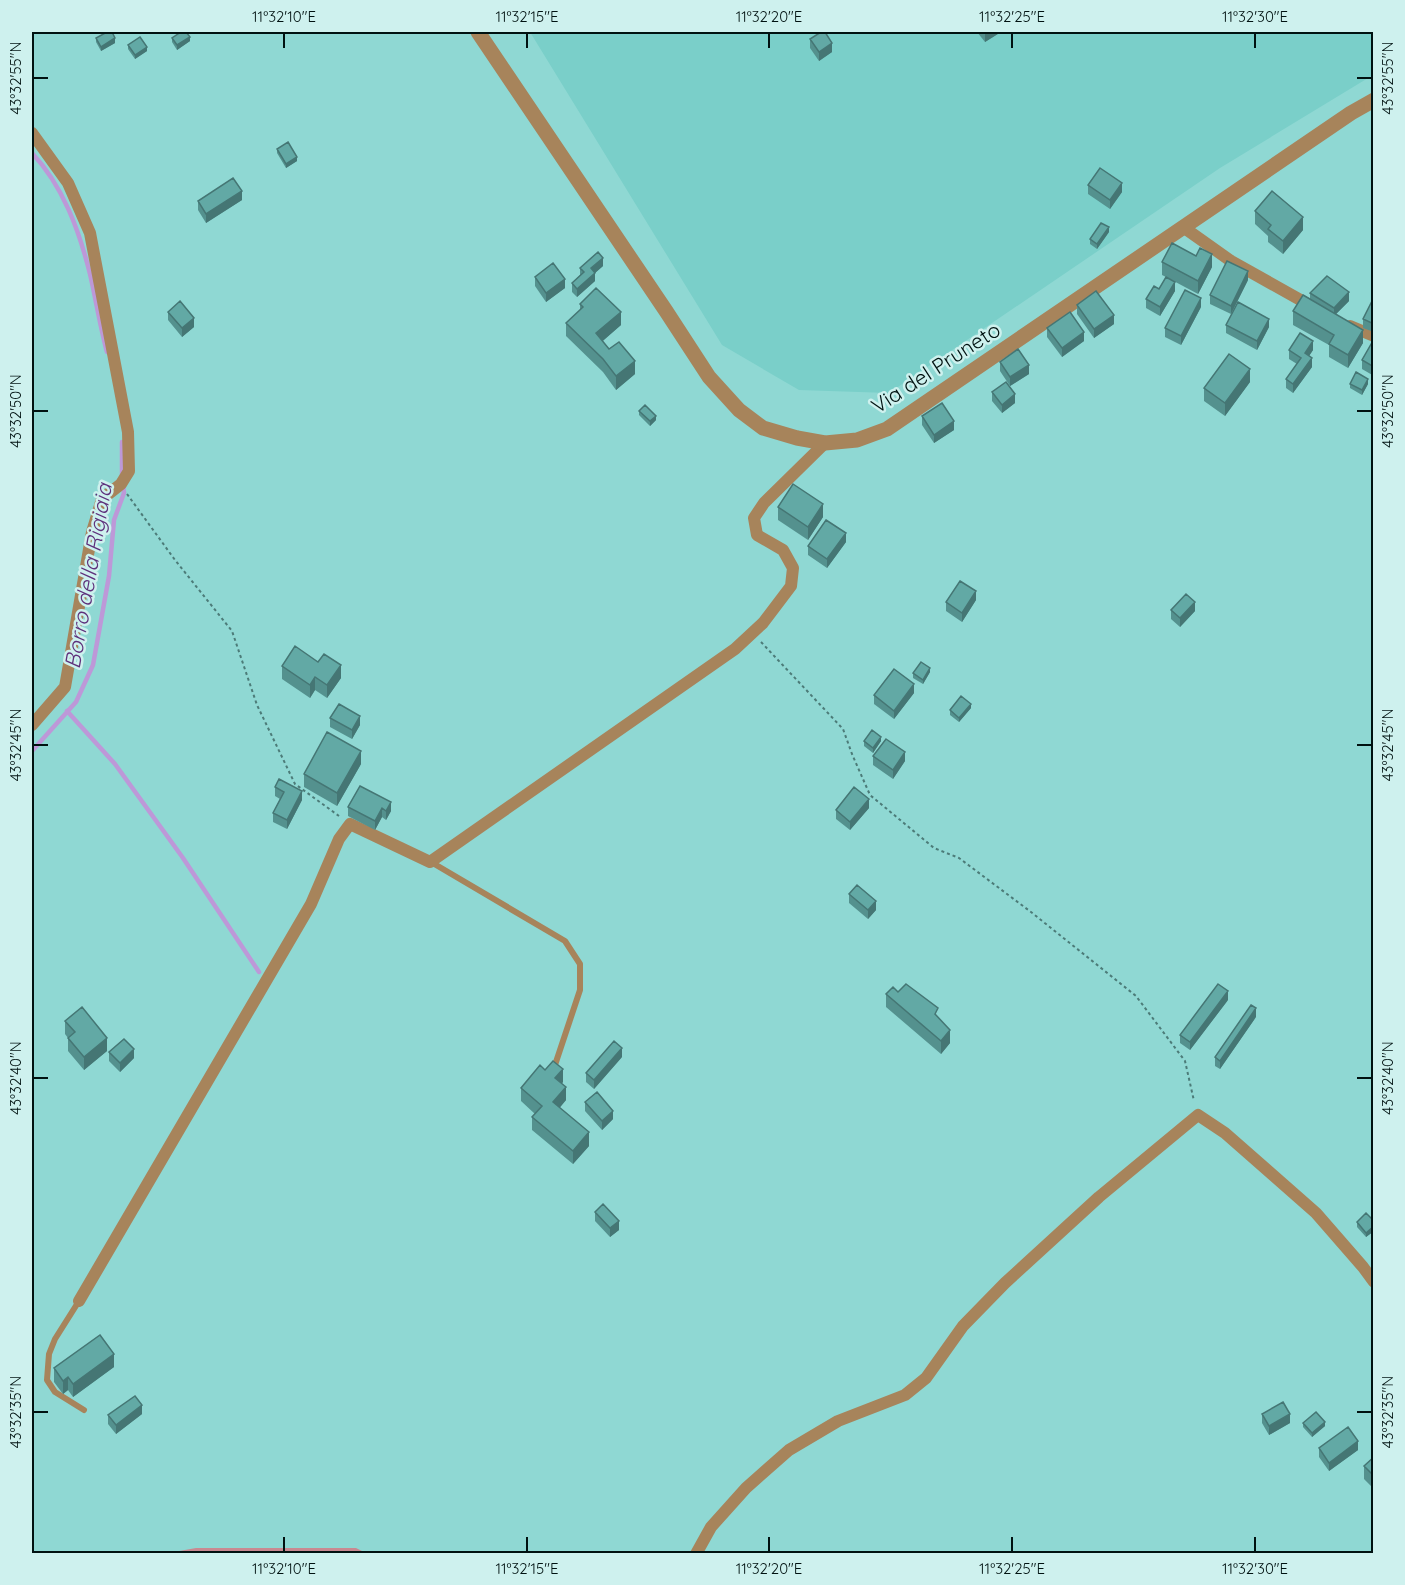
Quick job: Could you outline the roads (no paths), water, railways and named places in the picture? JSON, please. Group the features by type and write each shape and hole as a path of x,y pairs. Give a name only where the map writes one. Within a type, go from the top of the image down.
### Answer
{"street":[{"name":"Via del Pruneto","path":"478,32 709,377 739,410 763,428 825,443 857,440 887,429 1351,113 1374,100"},
{"path":"32,133 69,183 90,232 128,432 129,471 121,484 102,499 92,532 65,687 32,725"},
{"path":"1183,227 1232,261 1332,317 1374,336"},
{"path":"80,1301 311,904 339,839 350,824 430,862 735,649 764,623 791,586 793,568 783,550 757,535 754,518 764,503 825,443"},
{"path":"696,1554 711,1527 746,1488 789,1450 838,1421 905,1395 926,1378 963,1326 1005,1283 1099,1197 1198,1115 1225,1132 1316,1213 1374,1282"}],"lane":[{"path":"430,862 565,941 580,964 580,990 554,1068"},
{"path":"80,1301 54,1339 49,1354 47,1380 54,1392 84,1410"}],"waterway":[{"name":"Borro della Rigiaia","path":"32,153 53,180 75,225 90,274 107,352"},
{"name":"Borro della Rigiaia","path":"122,442 122,476"},
{"name":"Borro della Rigiaia","path":"32,751 76,702 93,665 109,576 114,520 124,493 123,484"},
{"path":"67,711 115,764 183,858 259,972"}]}
